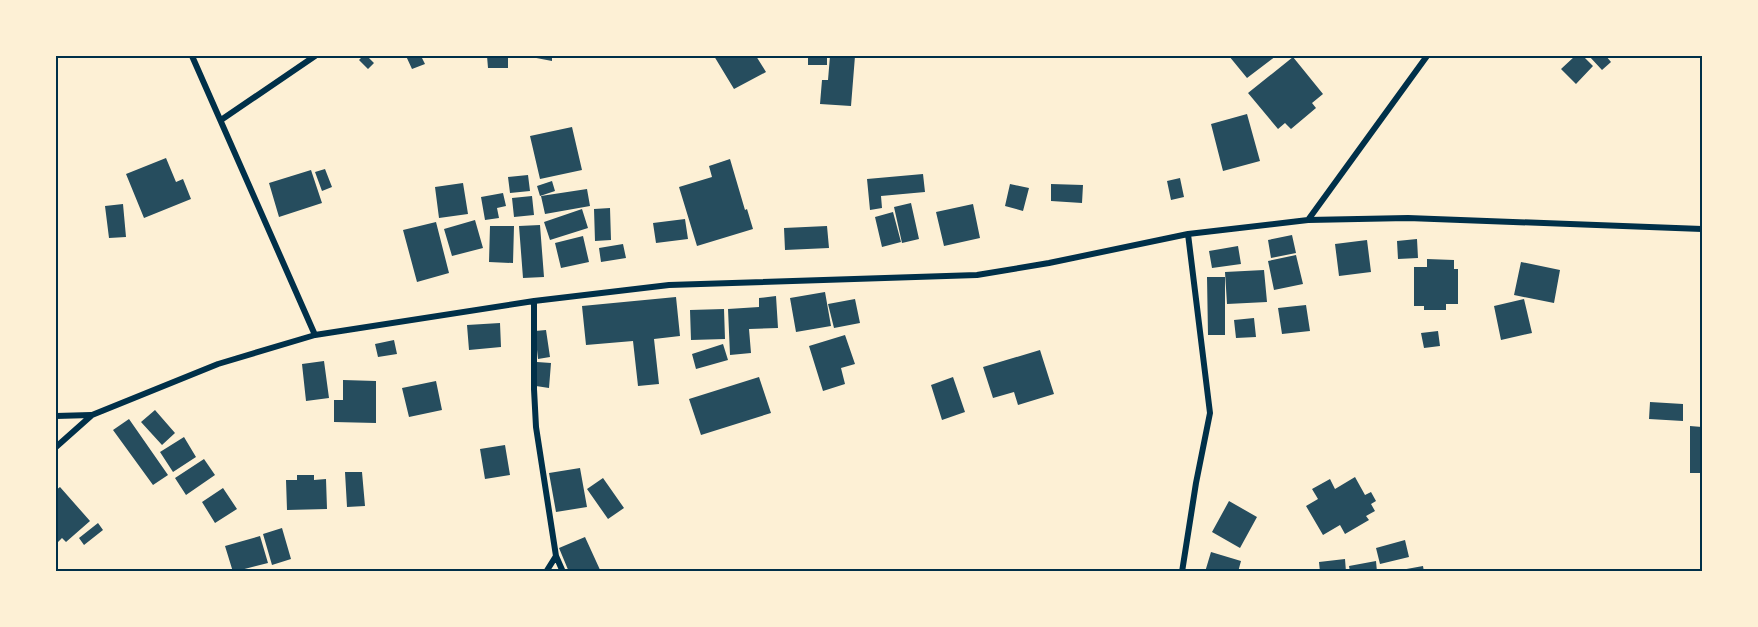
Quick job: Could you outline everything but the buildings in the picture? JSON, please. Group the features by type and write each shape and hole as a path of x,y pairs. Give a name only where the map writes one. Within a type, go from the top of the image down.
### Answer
{"street":[{"path":"192,56 315,335"},
{"path":"221,120 315,56"},
{"path":"1308,220 1427,56"},
{"path":"56,447 92,415 218,364 315,335 534,301 669,285 977,275 1049,263 1188,234 1308,220 1408,218 1702,229"},
{"path":"1182,572 1210,413 1188,234"},
{"path":"534,301 536,427 556,556 563,572"},
{"path":"56,416 92,415"},
{"path":"546,572 556,556"}]}
